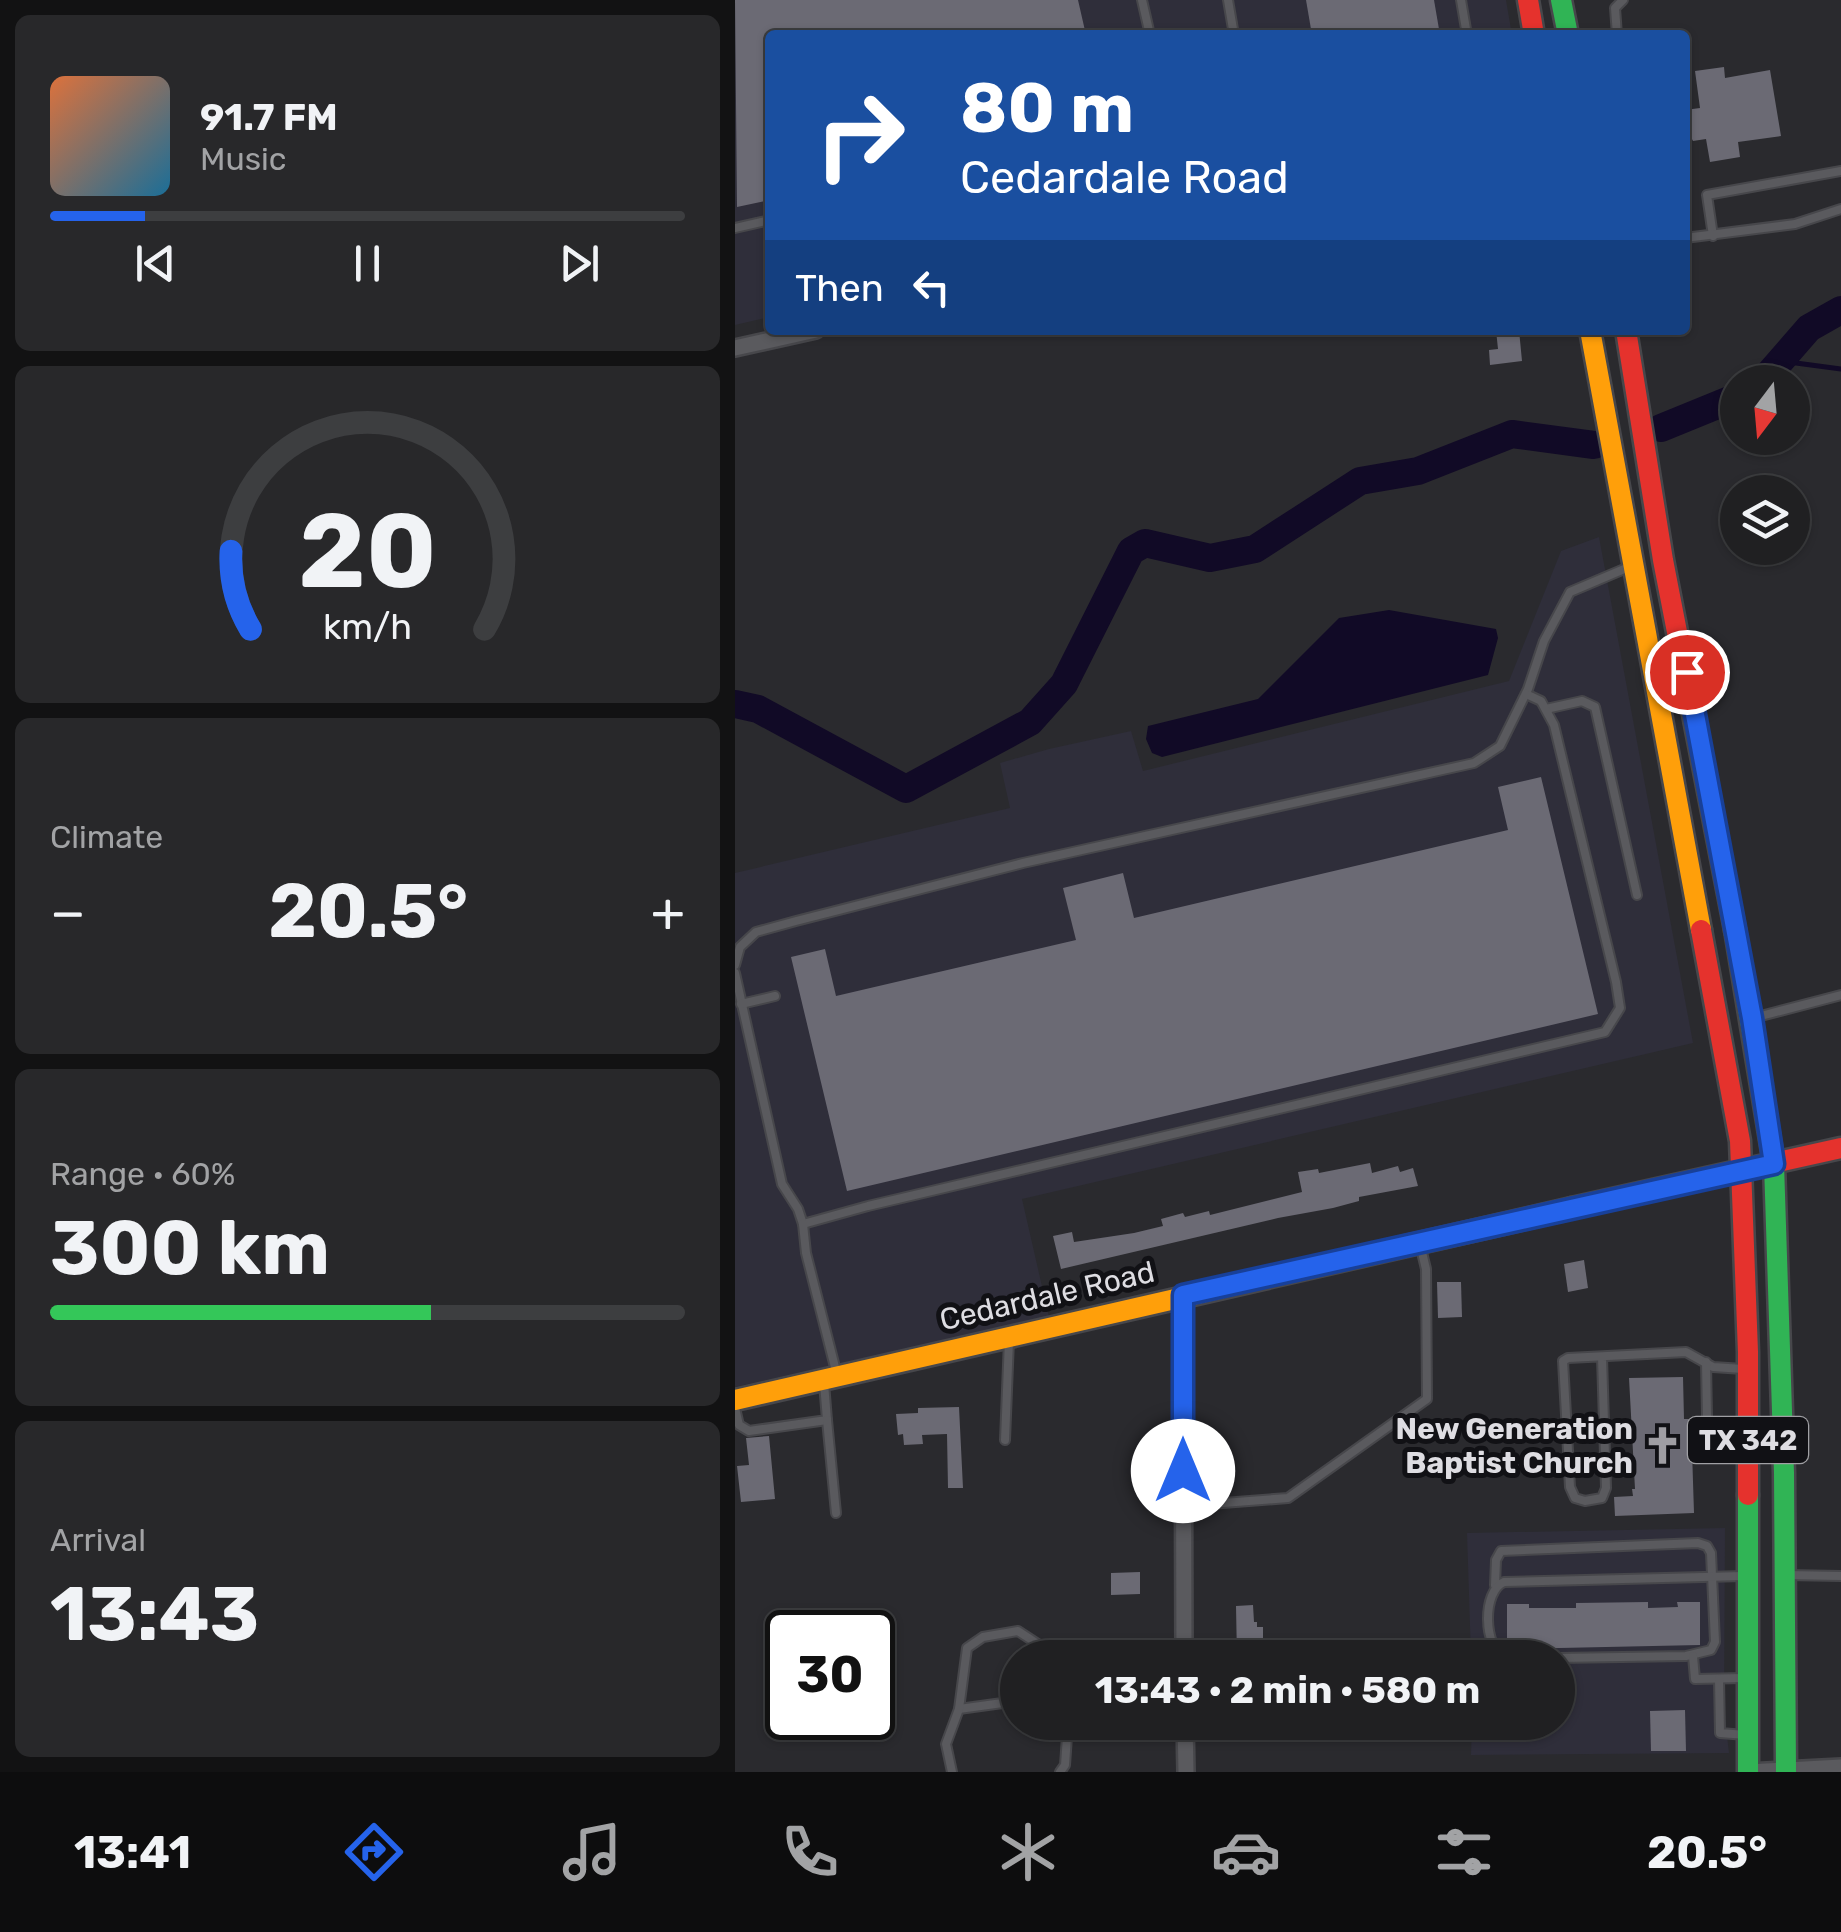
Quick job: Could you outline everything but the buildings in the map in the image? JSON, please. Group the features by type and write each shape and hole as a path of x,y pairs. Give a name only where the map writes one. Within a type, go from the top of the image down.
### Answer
{"main road":[{"path":"1528,0 1534,30"},
{"path":"1561,0 1567,30"},
{"name":"TX 342","path":"1591,335 1731,1088 1743,1171 1749,1772"},
{"name":"TX 342","path":"1628,335 1663,560 1752,1018 1774,1164 1786,1771"},
{"path":"1634,566 1663,560"},
{"name":"Cedardale Road","path":"735,1400 1841,1148"}],"street":[{"path":"735,348 794,335"},
{"path":"1183,1295 1184,1640"},
{"path":"1185,1740 1186,1772"},
{"path":"1749,1772 1841,1767"}],"lane":[{"path":"1142,0 1149,30"},
{"path":"1228,0 1233,30"},
{"path":"1461,0 1466,30"},
{"path":"1617,30 1615,8 1623,0"},
{"path":"1713,236 1707,195 1841,172"},
{"path":"1690,238 1795,224 1841,209"},
{"path":"735,228 765,221"},
{"path":"735,965 740,946 757,932 770,928 1023,863 1474,763 1500,746 1570,592 1601,576 1634,566"},
{"path":"803,1224 1605,1032 1620,1008 1615,982 1554,725 1541,700 1526,694"},
{"path":"1546,710 1582,700 1595,706 1637,895"},
{"path":"735,973 782,1184 799,1209 803,1224 830,1377 827,1420 836,1513"},
{"path":"1752,1018 1841,995"},
{"path":"741,1004 775,996"},
{"path":"1184,1506 1288,1498 1427,1398 1426,1268 1420,1244"},
{"path":"1005,1440 1009,1335"},
{"path":"1602,1357 1606,1488 1602,1498 1585,1501 1575,1498 1569,1487 1561,1366 1568,1358 1686,1352 1713,1368 1747,1370"},
{"path":"1706,1362 1710,1424 1748,1427"},
{"path":"735,1408 739,1425 749,1431 827,1420"},
{"path":"1490,1640 1490,1596 1495,1585 1495,1560 1501,1551 1698,1543 1707,1546 1711,1554 1715,1642 1711,1650 1693,1656 1575,1658"},
{"path":"1785,1575 1841,1576"},
{"path":"1495,1585 1749,1576"},
{"path":"953,1772 946,1744 959,1709 967,1648 983,1638 1023,1632 1034,1640"},
{"path":"1693,1656 1695,1679 1749,1678"},
{"path":"1719,1679 1720,1732 1749,1735"},
{"path":"959,1709 1000,1703"},
{"path":"1061,1772 1067,1740"}],"shaded area":[{"path":"735,0 1506,0 1511,30 765,30 765,318 735,325"},
{"path":"1599,537 1693,1043 1022,1199 1049,1317 735,1387 735,873 1010,808 1000,763 1049,749 1131,731 1143,771 1509,681 1561,551"},
{"path":"1389,610 1496,629 1498,638 1488,675 1162,757 1152,753 1146,739 1148,726 1258,699 1339,618"},
{"path":"1725,1528 1724,1710 1729,1753 1471,1755 1471,1740 1575,1740 1575,1640 1470,1640 1467,1533"}],"waterway":[{"path":"1777,365 1809,328 1841,310"},
{"path":"1781,361 1841,369"},
{"path":"1661,428 1720,404"},
{"path":"735,704 758,709 906,789 1030,722 1064,684 1131,551 1145,543 1210,558 1255,549 1360,481 1418,471 1512,434 1594,445"}],"traffic: fast":[{"path":"1561,0 1567,30"},
{"path":"1735,930 1774,1164 1784,1473 1786,1772"},
{"path":"1748,1495 1748,1772"}],"traffic: slow":[{"path":"1591,335 1701,930"},
{"path":"735,1400 1572,1208"}],"traffic: jam":[{"path":"1528,0 1533,30"},
{"path":"1627,335 1663,560 1735,930"},
{"path":"1701,930 1740,1141 1748,1352 1748,1495"},
{"path":"1572,1208 1841,1148"}],"place":[{"name":"New Generation Baptist Church","path":"1663,1446"}],"route":[{"path":"1183,1471 1183,1295 1774,1164 1752,1018 1687,672"}]}
